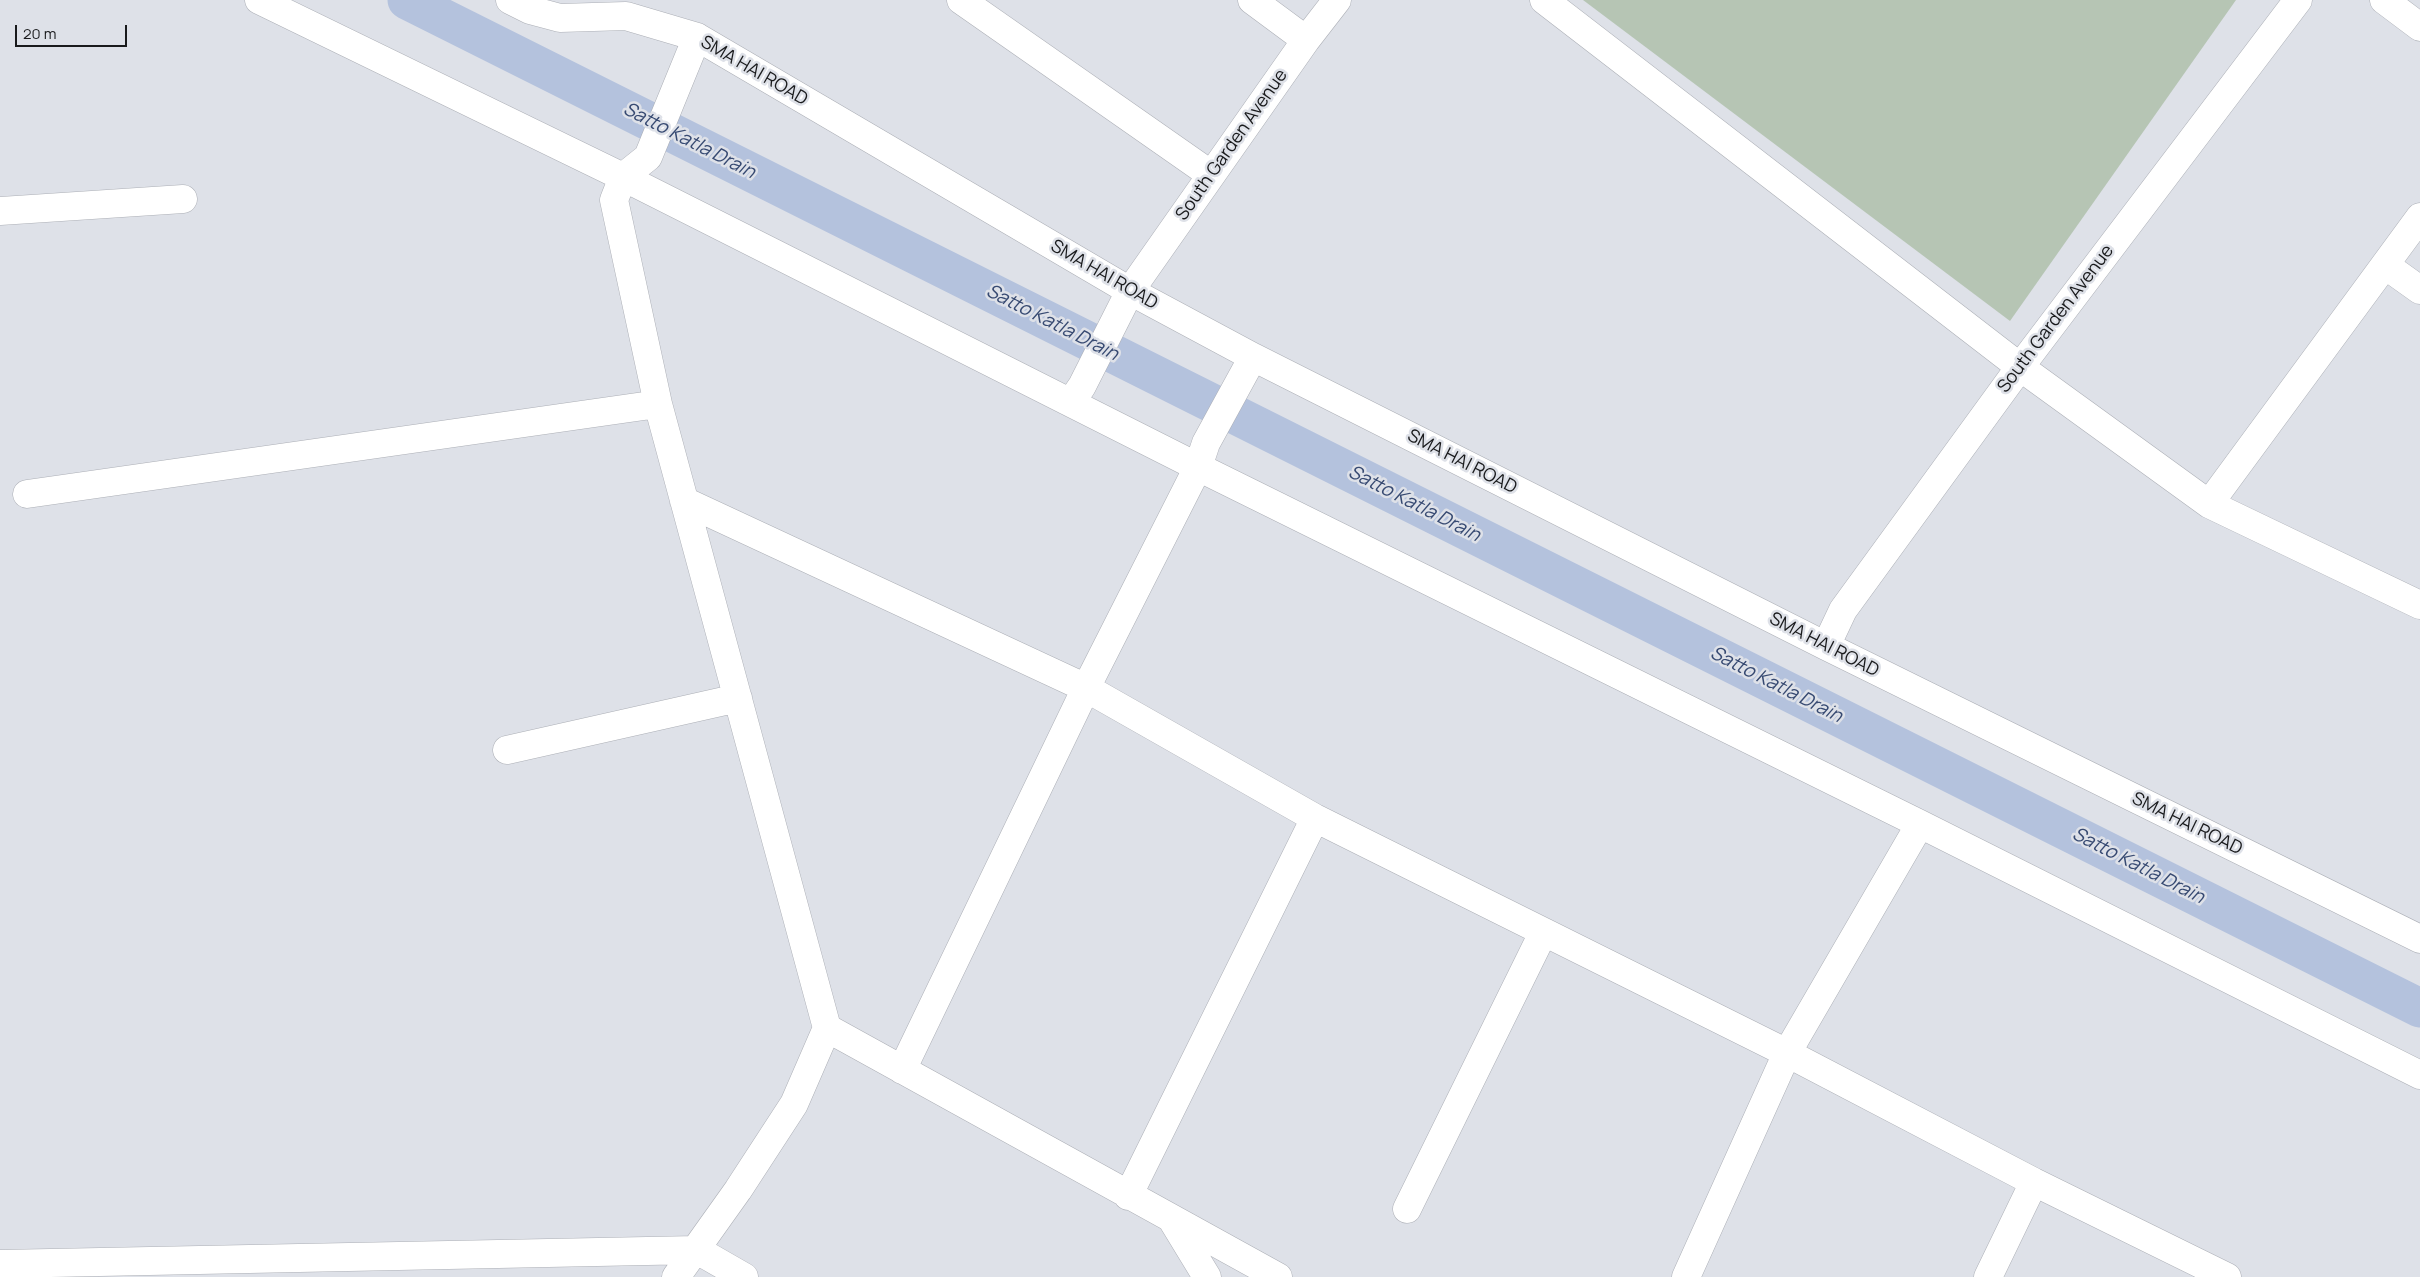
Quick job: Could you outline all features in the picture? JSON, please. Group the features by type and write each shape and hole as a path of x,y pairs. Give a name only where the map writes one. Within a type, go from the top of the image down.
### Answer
{"street":[{"path":"259,0 622,177 1202,455 1920,824 2420,1075"},
{"name":"SMA HAI ROAD","path":"510,0 530,10 560,18 628,8 697,37 1130,291 1247,367 1826,646 2420,940"},
{"path":"961,0 1210,174"},
{"path":"1252,0 1306,40"},
{"name":"South Garden Avenue","path":"1077,394 1130,291 1210,174 1337,0"},
{"path":"1544,0 2020,367 2209,504 2420,605"},
{"name":"South Garden Avenue","path":"1826,646 1843,610 2020,367 2298,0"},
{"path":"2384,0 2420,27"},
{"path":"676,1277 697,1250 794,1104 827,1028 658,404 614,200 622,177 648,157 697,37"},
{"path":"0,210 183,199"},
{"path":"2209,504 2420,217"},
{"path":"2385,265 2420,290"},
{"path":"902,1070 1086,688 1247,367"},
{"path":"27,494 658,404"},
{"path":"684,501 1086,688 1315,818 1786,1053 2034,1182 2227,1277"},
{"path":"507,750 738,698"},
{"path":"1128,1196 1315,818"},
{"path":"1686,1277 1786,1053 1920,824"},
{"path":"1407,1209 1544,933"},
{"path":"827,1028 1128,1196 1278,1277"},
{"path":"1988,1277 2034,1182"},
{"path":"1170,1217 1207,1277"},
{"path":"0,1264 697,1250 744,1277"}],"green space":[{"path":"1583,0 2236,0 2010,321"}],"waterway":[{"name":"Satto Katla Drain","path":"407,0 2420,1008"}]}
